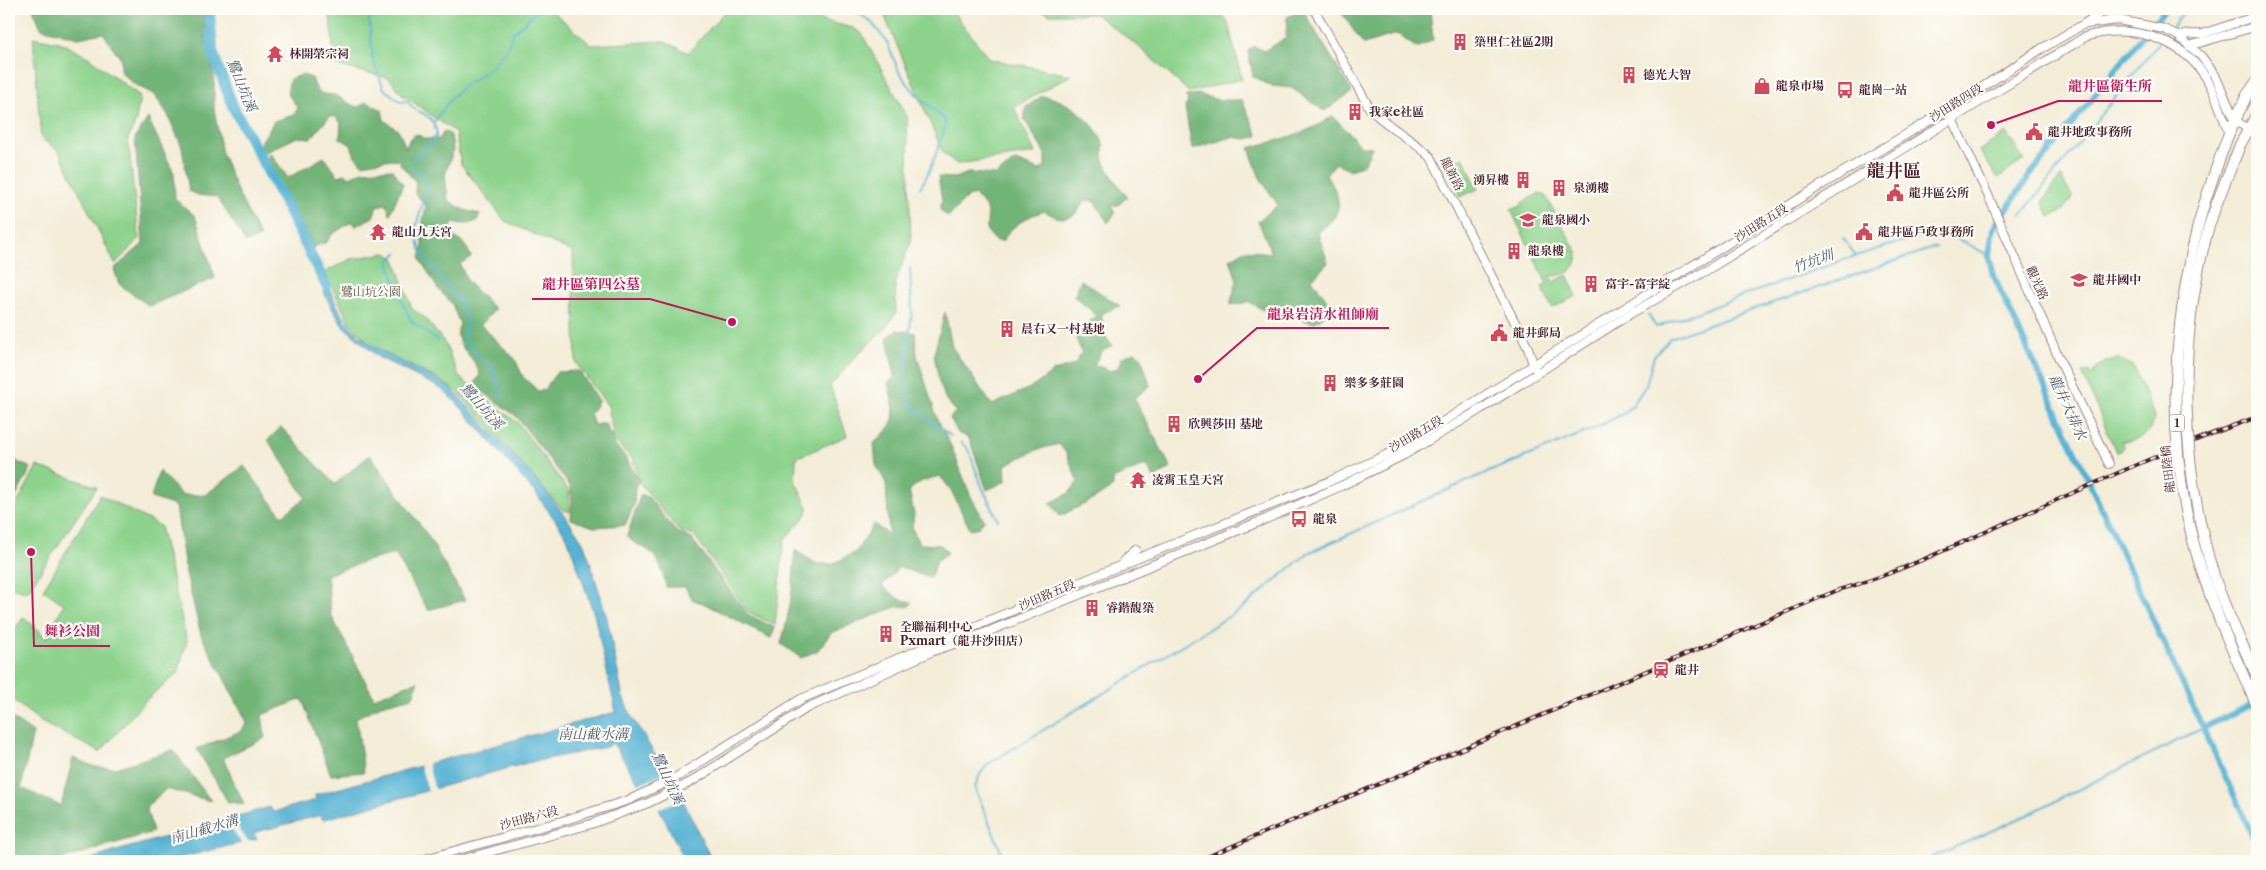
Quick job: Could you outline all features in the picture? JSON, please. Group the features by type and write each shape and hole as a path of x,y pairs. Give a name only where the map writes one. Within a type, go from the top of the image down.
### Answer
{"main road":[{"name":"1","path":"2229,133 2257,80"},
{"name":"1","path":"2248,129 2257,114"},
{"name":"龍田陸橋","path":"2248,129 2240,145 2208,232 2196,283 2186,357 2186,410 2192,485 2206,544 2215,577 2228,612 2257,676"},
{"name":"龍田陸橋","path":"2229,133 2197,230 2184,295 2177,354 2178,449 2182,488 2194,547 2218,618 2257,706"}],"street":[{"name":"龍新路","path":"1314,9 1370,110 1382,122 1412,141 1431,157 1528,348 1536,374"},
{"name":"沙田路四段","path":"1824,184 1947,110 2106,9"},
{"path":"2177,35 2202,34 2257,16"},
{"path":"2229,133 2215,95 2205,76 2175,46 2141,33 2098,32 2085,36 2084,24 2118,20 2157,27 2177,35 2192,45 2215,75 2235,120 2248,129"},
{"path":"2175,46 2192,45 2257,26"},
{"name":"沙田路四段","path":"1828,195 2085,36"},
{"name":"觀光路","path":"1947,110 1992,204 2061,363 2108,464"},
{"path":"1855,165 1861,175"},
{"name":"沙田路五段","path":"675,778 802,699 966,626 1079,584 1131,561 1399,453 1534,364 1824,184"},
{"name":"沙田路五段","path":"680,788 807,708 933,651 985,632 1101,584 1103,592 1104,587 1134,571 1261,521 1341,486 1481,409 1630,314 1707,270 1828,195"},
{"path":"1257,510 1261,521"},
{"path":"1079,584 1098,571 1128,558 1136,550 1131,561 1119,569 1100,577 1098,580 1101,584"},
{"name":"沙田路五段","path":"985,632 984,626 1021,607"},
{"path":"933,651 964,635 966,626"},
{"name":"沙田路六段","path":"418,861 629,800 675,778"},
{"name":"沙田路六段","path":"457,861 591,824 650,802 680,788"}],"green space":[{"path":"33,9 203,9 205,36 214,75 214,109 222,154 238,193 260,237 246,243 217,197 198,195 189,191 182,147 168,115 155,95 132,83 121,72 121,59 103,33 79,38 41,28"},
{"path":"323,9 550,9 591,45 665,41 688,53 727,9 803,9 820,20 853,28 862,34 907,116 911,241 895,282 896,313 883,331 858,354 830,386 847,436 796,458 795,481 808,507 807,514 784,540 775,625 747,611 695,536 680,532 639,482 633,460 614,440 608,406 576,363 573,252 505,221 461,164 455,132 403,95 389,78 335,65 330,17"},
{"path":"877,9 951,9 989,59 1071,75 1014,107 1035,153 957,164 943,153 882,10"},
{"path":"1037,9 1219,9 1228,23 1242,79 1189,92 1138,46 1095,14 1049,14"},
{"path":"1339,9 1430,9 1433,40 1417,48 1397,34 1363,44"},
{"path":"1303,10 1352,92 1324,111 1292,88 1271,86 1253,76 1248,51 1254,46 1264,51 1286,38 1287,17"},
{"path":"33,37 59,42 88,57 140,96 136,121 128,139 139,239 115,264 59,151 41,138"},
{"path":"302,75 312,78 320,93 334,95 358,107 367,102 382,110 384,120 399,131 406,148 410,138 417,134 425,139 440,139 444,131 451,135 453,151 445,175 448,200 464,210 480,214 477,221 468,224 452,223 450,234 465,244 471,257 460,264 467,281 495,309 481,325 515,359 523,377 538,391 544,390 557,372 579,371 599,401 590,414 594,425 605,423 615,446 624,455 639,480 635,487 634,505 625,525 594,527 571,519 572,500 570,486 517,417 474,385 480,375 478,368 458,338 460,324 452,304 438,289 420,259 423,245 420,237 426,206 415,193 416,182 400,164 401,161 391,159 362,164 355,156 351,145 340,138 341,123 336,117 330,116 311,138 297,137 262,154 259,146 274,121 294,115 298,108 287,93 290,79"},
{"path":"1197,94 1219,100 1242,100 1258,136 1247,139 1232,137 1192,149 1185,107 1188,102 1186,96"},
{"path":"1042,96 1069,105 1085,118 1098,133 1103,144 1103,158 1106,165 1127,197 1118,205 1111,206 1115,213 1108,223 1094,201 1085,200 1076,213 1067,218 1059,218 1045,211 1027,218 1015,226 1003,241 996,241 987,231 986,208 975,195 968,197 948,217 940,210 942,200 938,177 955,178 968,173 996,175 1015,161 1039,170 1045,167 1045,154 1024,119 1026,107"},
{"path":"1333,116 1361,146 1372,147 1365,163 1351,170 1336,163 1326,175 1336,194 1338,205 1334,218 1318,233 1328,263 1312,279 1327,300 1323,307 1324,316 1314,323 1302,320 1289,308 1271,314 1249,302 1230,305 1237,280 1230,259 1245,250 1272,253 1258,221 1278,205 1260,178 1249,148 1303,132"},
{"path":"148,118 174,173 175,199 195,216 215,278 149,306 119,284 114,269 143,244 135,138"},
{"path":"2006,133 2024,160 1998,178 1979,151"},
{"path":"271,154 288,178 324,157 338,176 346,174 350,177 362,171 392,169 403,184 390,214 386,204 377,206 373,217 356,226 351,222 331,235 327,242 313,247 266,158"},
{"path":"1463,157 1478,189 1460,197 1445,165"},
{"path":"2061,177 2072,197 2064,210 2050,217 2042,202"},
{"path":"1538,194 1545,195 1578,254 1572,269 1560,275 1550,276 1553,282 1567,275 1577,296 1552,308 1542,287 1547,284 1511,210 1519,208 1523,202"},
{"name":"鷺山坑公園","path":"386,253 395,259 412,309 425,318 444,342 460,378 518,423 569,491 570,512 562,509 458,392 438,379 376,350 350,324 325,272 351,259"},
{"path":"1081,280 1120,306 1101,314 1107,339 1113,345 1103,350 1094,364 1110,371 1118,368 1121,358 1134,352 1141,356 1150,386 1134,398 1171,468 1154,478 1146,465 1113,479 1113,487 1091,501 1060,516 1050,503 1068,494 1078,482 1067,454 1059,444 1036,450 1005,465 1006,481 987,490 969,438 958,433 950,418 956,411 946,400 939,382 934,354 945,312 952,347 992,405 1034,386 1054,371 1074,365 1082,353 1075,336 1096,315 1074,296"},
{"path":"897,330 915,333 917,356 937,419 951,446 971,497 984,520 979,527 970,529 951,490 940,476 922,481 909,490 914,514 912,528 919,544 941,545 948,553 937,560 930,578 899,567 882,586 899,599 912,603 908,607 898,606 831,633 818,650 801,658 781,644 791,597 795,550 817,564 832,564 856,552 874,524 889,535 886,483 876,465 874,443 892,423 894,410 888,383 895,376 887,338"},
{"path":"2119,359 2134,367 2154,416 2150,428 2143,436 2138,439 2121,441 2124,448 2116,452 2082,373 2089,371 2091,376 2096,368 2103,363"},
{"path":"281,427 335,484 370,455 428,536 465,600 428,610 395,554 366,561 327,575 331,615 374,698 418,681 413,697 381,705 356,718 364,772 331,775 302,699 262,715 265,738 223,758 244,804 228,802 197,749 241,731 247,722 201,635 185,569 176,506 151,498 159,471 182,495 205,495 244,466 282,516 306,498 268,440"},
{"path":"9,458 31,468 9,510"},
{"path":"37,466 97,487 27,592 9,586 9,519"},
{"path":"641,494 649,498 676,532 692,539 747,614 775,628 771,638 703,603 693,600 685,587 666,587 657,559 648,550 634,543 627,536"},
{"path":"100,495 160,526 187,641 177,674 146,700 100,752 41,722 9,697 9,636 24,617 47,638 64,604 43,590"},
{"path":"9,716 33,733 21,788 61,806 73,758 95,767 115,768 173,750 211,801 166,789 146,807 153,832 55,861 9,861"}],"water":[{"name":"南山截水溝","path":"320,272 349,325 371,344 453,390 545,491 583,542 607,618 623,698 632,717 683,800 712,861 685,861 661,812 637,781 613,743 606,747 527,763 323,820 321,816 317,816 253,833 257,839 167,861 85,861 270,807 273,812 316,800 315,795 616,712 594,614 567,537 537,495 456,402 440,388 378,357 342,325 327,299 320,280"}],"pier":[{"path":"430,762 428,765 434,787 437,790 427,793 428,790 420,765"},
{"path":"668,771 684,798 660,808 658,811 637,785"},
{"path":"234,816 233,820 250,842 240,844 241,842 224,819"}],"waterway":[{"name":"鷺山坑溪","path":"209,9 213,53 233,107 326,285"},
{"path":"368,9 373,61 384,89 401,102 408,101 411,106 431,119 437,134 433,141 414,159"},
{"path":"434,122 452,97 466,84 491,68 505,51 513,33 539,9"},
{"path":"846,9 860,14 872,23 887,42 899,72 915,93 944,119 946,126 932,166 920,188"},
{"name":"龍井大排水","path":"2165,9 2030,175 1993,229 1989,256 1992,272 2257,845"},
{"path":"2171,28 2187,9"},
{"path":"2021,215 2160,41"},
{"path":"412,163 411,168 423,174 428,184 415,231 421,251 459,302 467,321 463,339 493,370 502,397"},
{"name":"竹坑圳","path":"1648,314 1656,327 1846,259 1936,231 1963,241 1989,256"},
{"path":"1843,238 1856,256"},
{"path":"1005,861 975,788 980,774 988,764 1241,609 1308,553 1474,478 1591,430 1623,414 1633,405 1646,385 1654,356 1670,338 1936,247"},
{"path":"397,253 389,261 399,295 412,322 438,341"},
{"path":"910,268 912,312 905,370 908,399 913,408 951,436"},
{"path":"961,442 968,449 983,489 998,520"},
{"path":"2203,728 2257,702"},
{"path":"1924,861 2027,815 2203,728"}],"railway":[{"path":"1197,861 1838,590 1877,578 1916,562 2157,456 2257,417"}],"place":[{"name":"築里仁社區2期","path":"1460,42"},
{"name":"林開榮宗祠","path":"275,54"},
{"name":"德光大智","path":"1629,75"},
{"name":"龍泉市場","path":"1762,86"},
{"name":"龍崗一站","path":"1845,90"},
{"name":"我家e社區","path":"1355,112"},
{"name":"龍井區衛生所","path":"1991,125"},
{"name":"龍井地政事務所","path":"2034,132"},
{"name":"湧昇樓","path":"1523,180"},
{"name":"泉湧樓","path":"1559,188"},
{"name":"龍井區公所","path":"1895,193"},
{"name":"龍泉國小","path":"1528,220"},
{"name":"龍山九天宮","path":"378,232"},
{"name":"龍井區戶政事務所","path":"1864,232"},
{"name":"龍泉樓","path":"1514,251"},
{"name":"龍井國中","path":"2079,280"},
{"name":"富宇-富宇綻","path":"1591,284"},
{"name":"龍井區第四公墓","path":"732,322"},
{"name":"晨右又一村基地","path":"1007,329"},
{"name":"龍井郵局","path":"1499,333"},
{"name":"龍泉岩清水祖師廟","path":"1198,379"},
{"name":"樂多多莊園","path":"1330,383"},
{"name":"欣興莎田 基地","path":"1174,424"},
{"name":"凌霄玉皇天宮","path":"1138,480"},
{"name":"龍泉","path":"1299,519"},
{"name":"舞衫公園","path":"31,552"},
{"name":"睿鍇馥築","path":"1092,608"},
{"name":"全聯福利中心 Pxmart（龍井沙田店）","path":"886,634"},
{"name":"龍井","path":"1661,670"}],"district":[{"name":"龍井區","path":"1894,171"}]}
